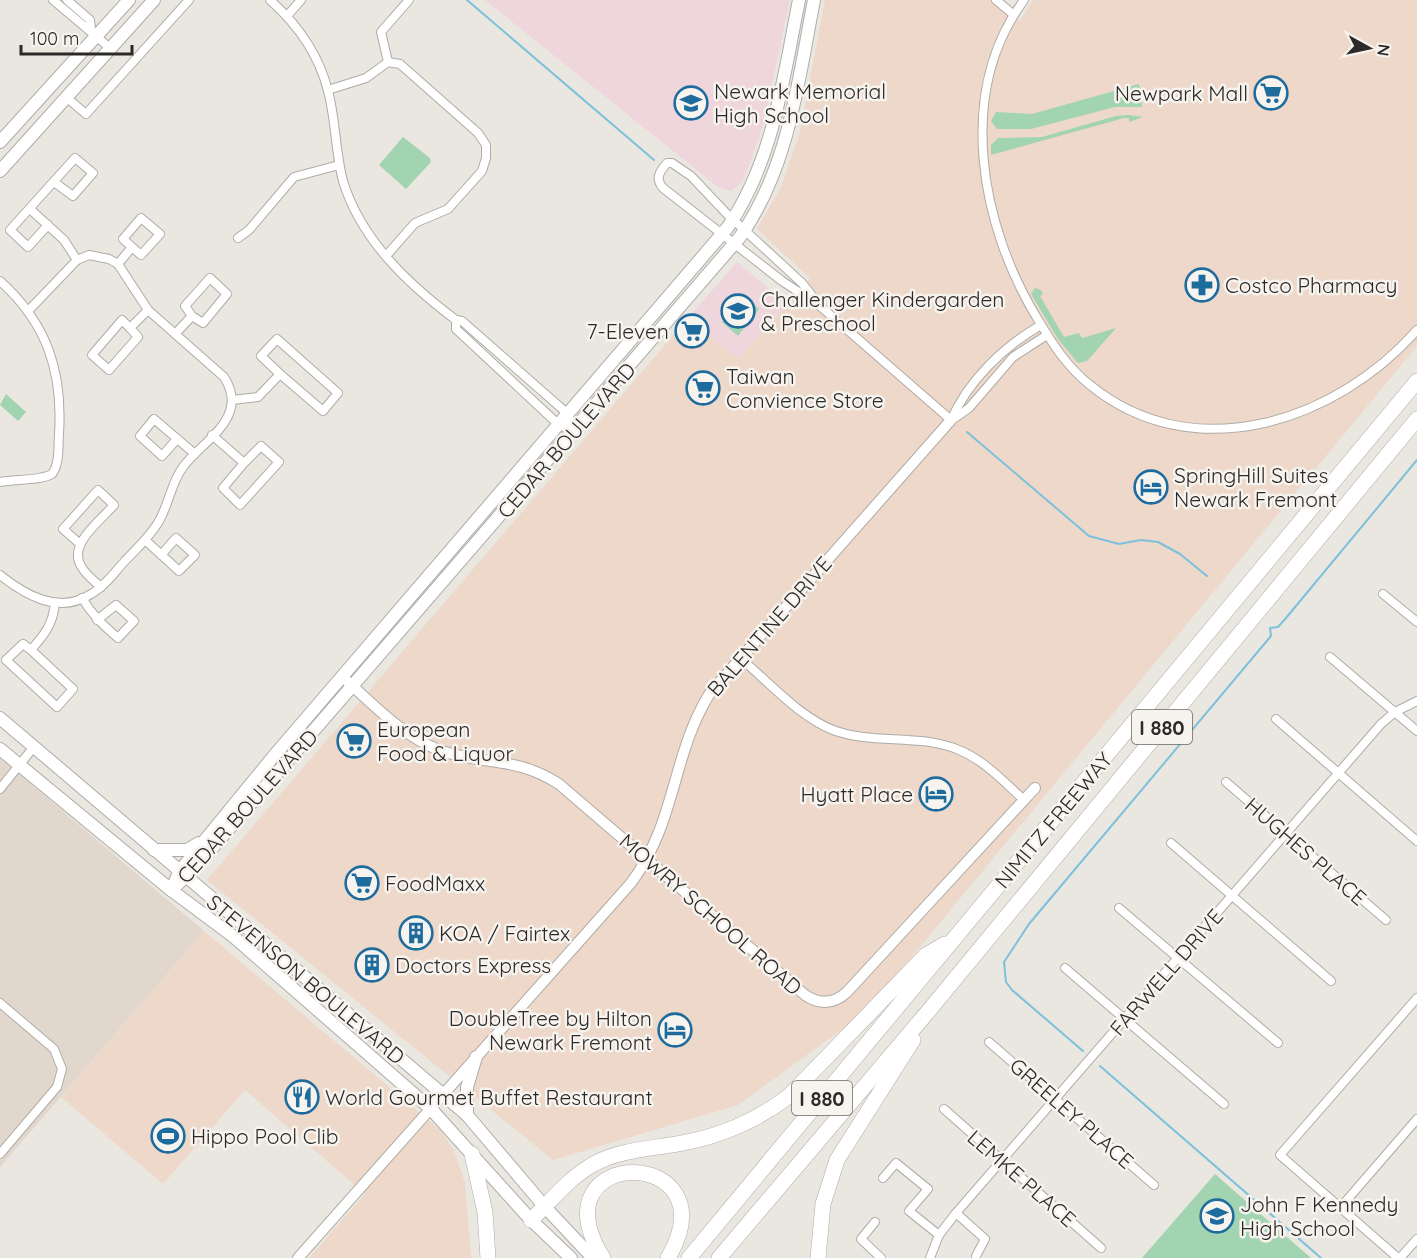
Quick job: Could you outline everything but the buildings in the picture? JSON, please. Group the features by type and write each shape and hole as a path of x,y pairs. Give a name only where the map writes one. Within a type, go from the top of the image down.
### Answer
{"highway":[{"path":"1368,439 1417,374"},
{"name":"NIMITZ FREEWAY","path":"689,1258 1417,381"},
{"name":"NIMITZ FREEWAY","path":"719,1258 926,1014 1417,418"},
{"path":"531,1220 580,1173 593,1164 625,1153 715,1136 756,1120 789,1096 926,955 955,938"},
{"path":"818,1258 822,1204 837,1160 865,1112 908,1051 926,1014"},
{"path":"472,1154 485,1212 488,1258"},
{"path":"603,1258 592,1240 587,1208 594,1192 606,1179 621,1172 636,1171 651,1174 667,1183 677,1197 681,1213 680,1231 668,1258"},
{"path":"724,1258 739,1235"}],"main road":[{"path":"0,142 94,33 129,0"},
{"path":"0,171 153,0"},
{"name":"CEDAR BOULEVARD","path":"183,875 208,837 342,676 733,220 767,150 799,0"},
{"name":"CEDAR BOULEVARD","path":"171,890 353,686 745,230 774,174 785,142 814,0"},
{"name":"STEVENSON BOULEVARD","path":"0,718 467,1115 545,1207 593,1258"},
{"name":"STEVENSON BOULEVARD","path":"0,749 171,890 234,937 430,1109 531,1220 571,1258"},
{"path":"154,850 187,850 208,837"},
{"path":"467,1115 466,1087 476,1057"}],"street":[{"path":"53,0 83,28 94,33 110,48"},
{"path":"67,0 90,20 94,33"},
{"path":"66,97 86,114 189,0"},
{"path":"270,0 287,15 319,65 328,90 339,165 363,227 424,295 456,320 462,321 568,414 574,431"},
{"path":"287,15 301,0"},
{"path":"387,62 381,32 409,0"},
{"path":"996,0 1014,15"},
{"path":"1019,2 993,63 987,93 983,133 990,202 1005,255 1020,289 1047,335 1080,376 1126,409 1177,427 1214,431 1258,426 1318,405 1371,372 1417,330"},
{"path":"328,90 366,78 387,62 400,64 410,70 478,133 486,145 486,158 482,171 448,209 415,224 386,255"},
{"path":"48,225 28,247 10,230 75,158 93,173 73,196 54,182"},
{"path":"820,306 802,283 679,167 667,163 662,169 659,183 663,188 734,244 820,306 951,420"},
{"path":"238,238 249,230 294,177 339,165"},
{"path":"30,209 64,240 77,260"},
{"path":"141,218 160,234 141,255 132,247 123,239 141,218"},
{"path":"118,264 132,247"},
{"path":"0,575 22,593 55,603 90,595 145,540 159,522 178,475 228,416 232,400 224,377 148,310 118,264 100,256 89,255 77,260 29,310"},
{"path":"210,278 227,294 203,323 192,316 185,306 210,278"},
{"path":"0,281 29,310 47,344 59,386 57,464 52,474 41,478 21,478 0,482"},
{"path":"130,328 148,310"},
{"path":"175,334 192,316"},
{"path":"122,320 130,328 138,337 109,370 92,355 122,320"},
{"path":"456,320 456,329 559,425 574,431"},
{"name":"BALENTINE DRIVE","path":"951,420 960,401 1005,349 1041,325"},
{"name":"BALENTINE DRIVE","path":"298,1258 621,894 647,859 666,819 693,723 710,693 739,657 951,420 969,408 1013,357 1047,335"},
{"path":"277,339 338,393 323,411 280,374 261,356 277,339"},
{"path":"232,400 258,398 280,374"},
{"path":"177,439 162,456 140,436 154,419 195,454"},
{"path":"212,435 244,464"},
{"path":"261,446 279,462 240,505 223,488 244,464 261,446"},
{"path":"80,544 63,529 98,490 114,505 80,544 77,556 81,568 100,587"},
{"path":"145,540 161,555"},
{"path":"1383,594 1417,622"},
{"path":"82,598 97,620"},
{"path":"31,650 50,628 54,620 55,603"},
{"path":"23,644 31,650 73,689 57,707 6,660 23,644"},
{"path":"739,657 823,725 851,735 934,743 958,749 986,766 1024,800"},
{"path":"1330,657 1417,731"},
{"name":"MOWRY SCHOOL ROAD","path":"342,676 403,729 438,749 463,756 512,763 548,777 806,995 818,1002 830,1002 847,992 1035,788"},
{"name":"FARWELL DRIVE","path":"930,1258 939,1235 956,1213 1339,772 1381,724 1395,712 1417,701"},
{"path":"1276,719 1417,841"},
{"path":"0,789 33,748"},
{"name":"HUGHES PLACE","path":"1226,782 1386,920"},
{"path":"1171,843 1331,981"},
{"path":"1119,908 1278,1043"},
{"path":"1065,968 1224,1104"},
{"path":"1417,998 1280,1155 1399,1258 1417,1239"},
{"path":"0,1003 54,1049 62,1069 57,1087 0,1154"},
{"name":"GREELEY PLACE","path":"989,1042 1154,1185"},
{"name":"LEMKE PLACE","path":"944,1109 1101,1248"},
{"path":"1340,1208 1417,1119"},
{"path":"883,1178 896,1162 928,1189 909,1211 939,1235"},
{"path":"956,1213 985,1239 976,1256"},
{"path":"875,1222 861,1239 881,1258"}],"shaded area":[{"name":"Newark Memorial High School","path":"485,0 790,0 763,126 743,181 731,191 718,187"},
{"path":"825,0 992,0 1020,21 1033,0 1417,0 1417,346 866,1012 738,1105 553,1160 207,880 689,317 738,359 810,278 757,229 781,187 800,132"},
{"name":"Challenger Kindergarden & Preschool","path":"737,262 787,304 738,359 689,317"},
{"path":"0,758 204,931 0,1167"},
{"path":"204,931 441,1131 454,1151 465,1183 471,1258 309,1258 365,1194 245,1090 163,1184 61,1097"}],"green space":[{"path":"1139,84 1142,107 1115,107 1031,129 997,129 991,121 996,112 1032,114"},
{"path":"1116,116 1143,117 1129,122 1129,118 1124,118 991,155 991,145 998,138 1042,137"},
{"path":"403,137 430,158 431,162 406,189 379,165"},
{"path":"1035,288 1041,290 1043,294 1040,296 1064,337 1079,333 1082,338 1116,328 1087,361 1078,363 1058,339 1031,294"},
{"path":"745,297 759,309 738,336 722,322"},
{"path":"6,394 26,412 18,421 0,405"},
{"name":"John F Kennedy High School","path":"1215,1174 1311,1258 1142,1258"}],"waterway":[{"path":"467,0 654,160"},
{"path":"967,432 1089,536 1119,544 1141,540 1158,542 1180,554 1207,576"},
{"path":"1083,1051 1012,990 1006,982 1004,962 1029,924 1271,636 1270,628 1278,627 1286,618 1417,460"},
{"path":"1100,1066 1321,1258"}],"place":[{"name":"Newpark Mall","path":"1271,93"},
{"name":"Newark Memorial High School","path":"691,103"},
{"name":"Costco Pharmacy","path":"1202,285"},
{"name":"Challenger Kindergarden & Preschool","path":"738,311"},
{"name":"7-Eleven","path":"692,331"},
{"name":"Taiwan Convience Store","path":"703,388"},
{"name":"SpringHill Suites Newark Fremont","path":"1151,487"},
{"name":"European Food & Liquor","path":"354,741"},
{"name":"Hyatt Place","path":"936,794"},
{"name":"FoodMaxx","path":"362,883"},
{"name":"KOA / Fairtex","path":"416,933"},
{"name":"Doctors Express","path":"372,965"},
{"name":"DoubleTree by Hilton Newark Fremont","path":"675,1030"},
{"name":"World Gourmet Buffet Restaurant","path":"302,1097"},
{"name":"Hippo Pool Clib","path":"168,1136"},
{"name":"John F Kennedy High School","path":"1217,1216"}]}
